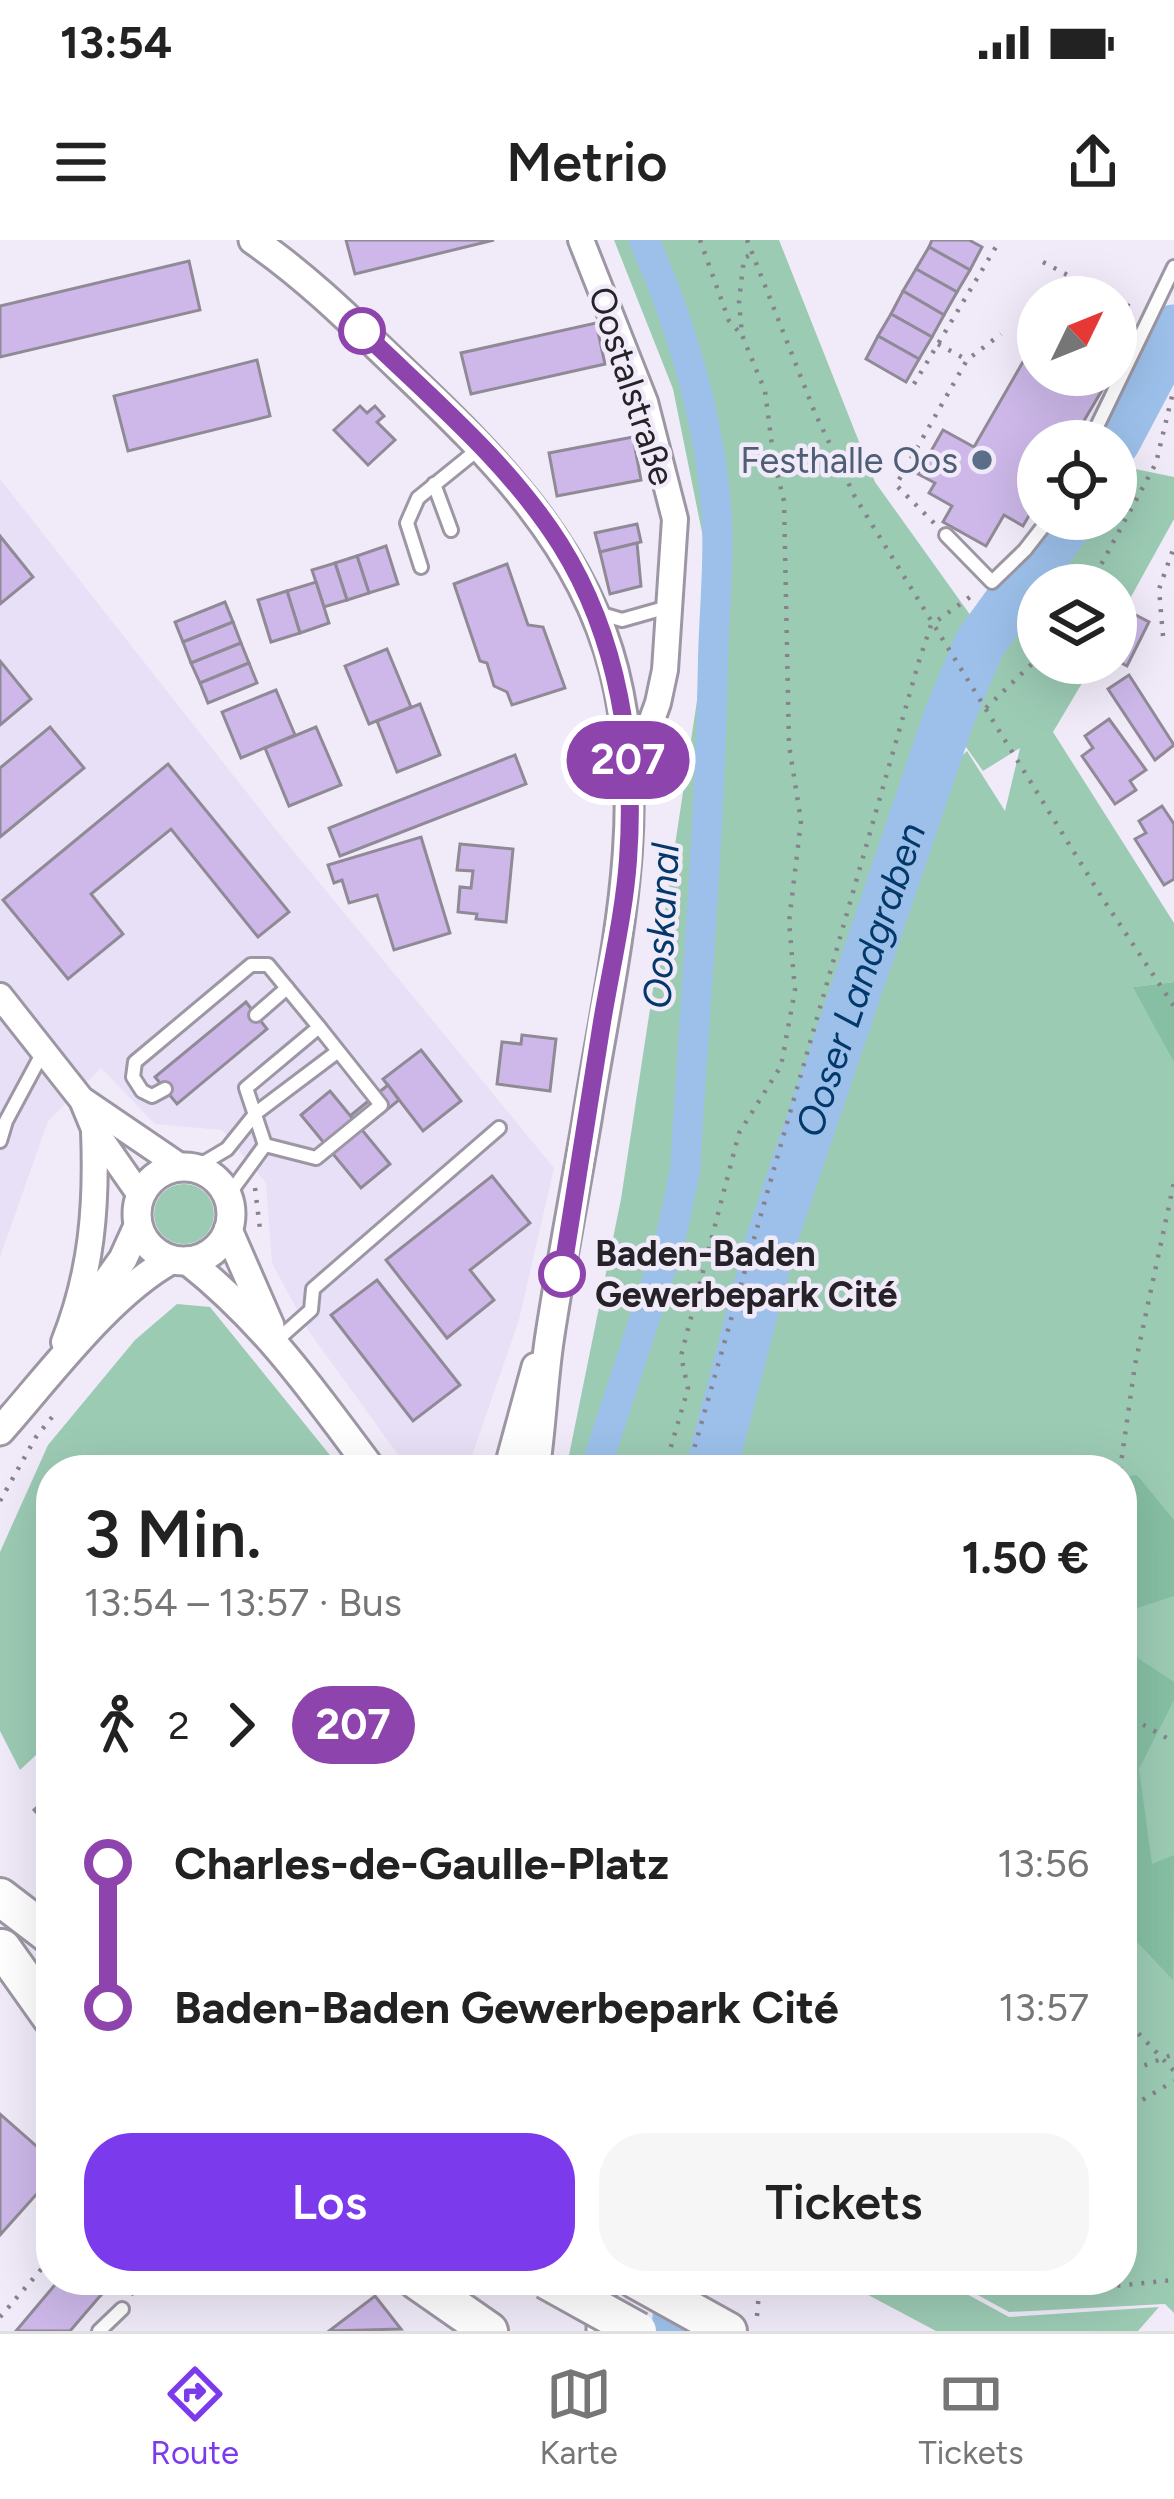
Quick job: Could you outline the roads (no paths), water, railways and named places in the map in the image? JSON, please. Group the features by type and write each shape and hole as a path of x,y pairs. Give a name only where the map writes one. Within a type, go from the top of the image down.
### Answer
{"main road":[{"path":"0,1897 36,1925"},
{"path":"1,1947 36,1974"},
{"path":"1,1947 36,1996"},
{"path":"437,2295 489,2331"},
{"path":"573,2295 638,2331"},
{"path":"663,2295 728,2331"}],"street":[{"path":"253,240 302,274 481,446 524,494 561,546 594,612 613,667 630,781 628,862 550,1336 537,1455"},
{"name":"Oostalstraße","path":"581,240 644,402 675,519 671,606 658,703 630,781"},
{"path":"0,996 82,1100 94,1129 140,1196"},
{"path":"82,1100 220,1184 227,1197 228,1230 276,1341"},
{"path":"64,1342 80,1302 94,1232 94,1129"},
{"path":"0,1413 64,1342 123,1259 138,1226 140,1196 152,1178 188,1168"},
{"path":"138,1226 150,1247 230,1294 276,1341 362,1455"},
{"path":"0,1431 146,1274 213,1252 228,1230"},
{"path":"507,1455 528,1385 550,1336"},
{"path":"601,2331 602,2295"}],"lane":[{"path":"1100,420 1174,267"},
{"path":"422,567 407,523 418,498 481,446"},
{"path":"434,484 451,530"},
{"path":"946,535 992,582 1033,540"},
{"path":"594,612 622,620 671,606"},
{"path":"165,1089 152,1096 142,1091 133,1077 135,1062 251,965 268,965 381,1105 316,1158 265,1145"},
{"path":"256,1015 287,988"},
{"path":"265,1145 246,1088 319,1027"},
{"path":"0,1141 44,1051"},
{"path":"188,1168 227,1149 256,1113 337,1052"},
{"path":"276,1341 311,1310 313,1289 499,1128"},
{"path":"227,1197 265,1145"},
{"path":"99,2331 122,2309"}],"waterway":[{"name":"Ooskanal","path":"600,1455 670,1241 685,1171 711,723 717,556 714,486 693,378 644,240"},
{"name":"Ooser Landgraben","path":"1126,420 1174,330"},
{"name":"Ooser Landgraben","path":"715,1455 772,1238 950,714 980,643 1055,540"},
{"path":"677,2331 680,2295"}],"place":[{"name":"Festhalle Oos","path":"982,460"},
{"name":"Baden-Baden Gewerbepark Cité","path":"562,1274"}]}
